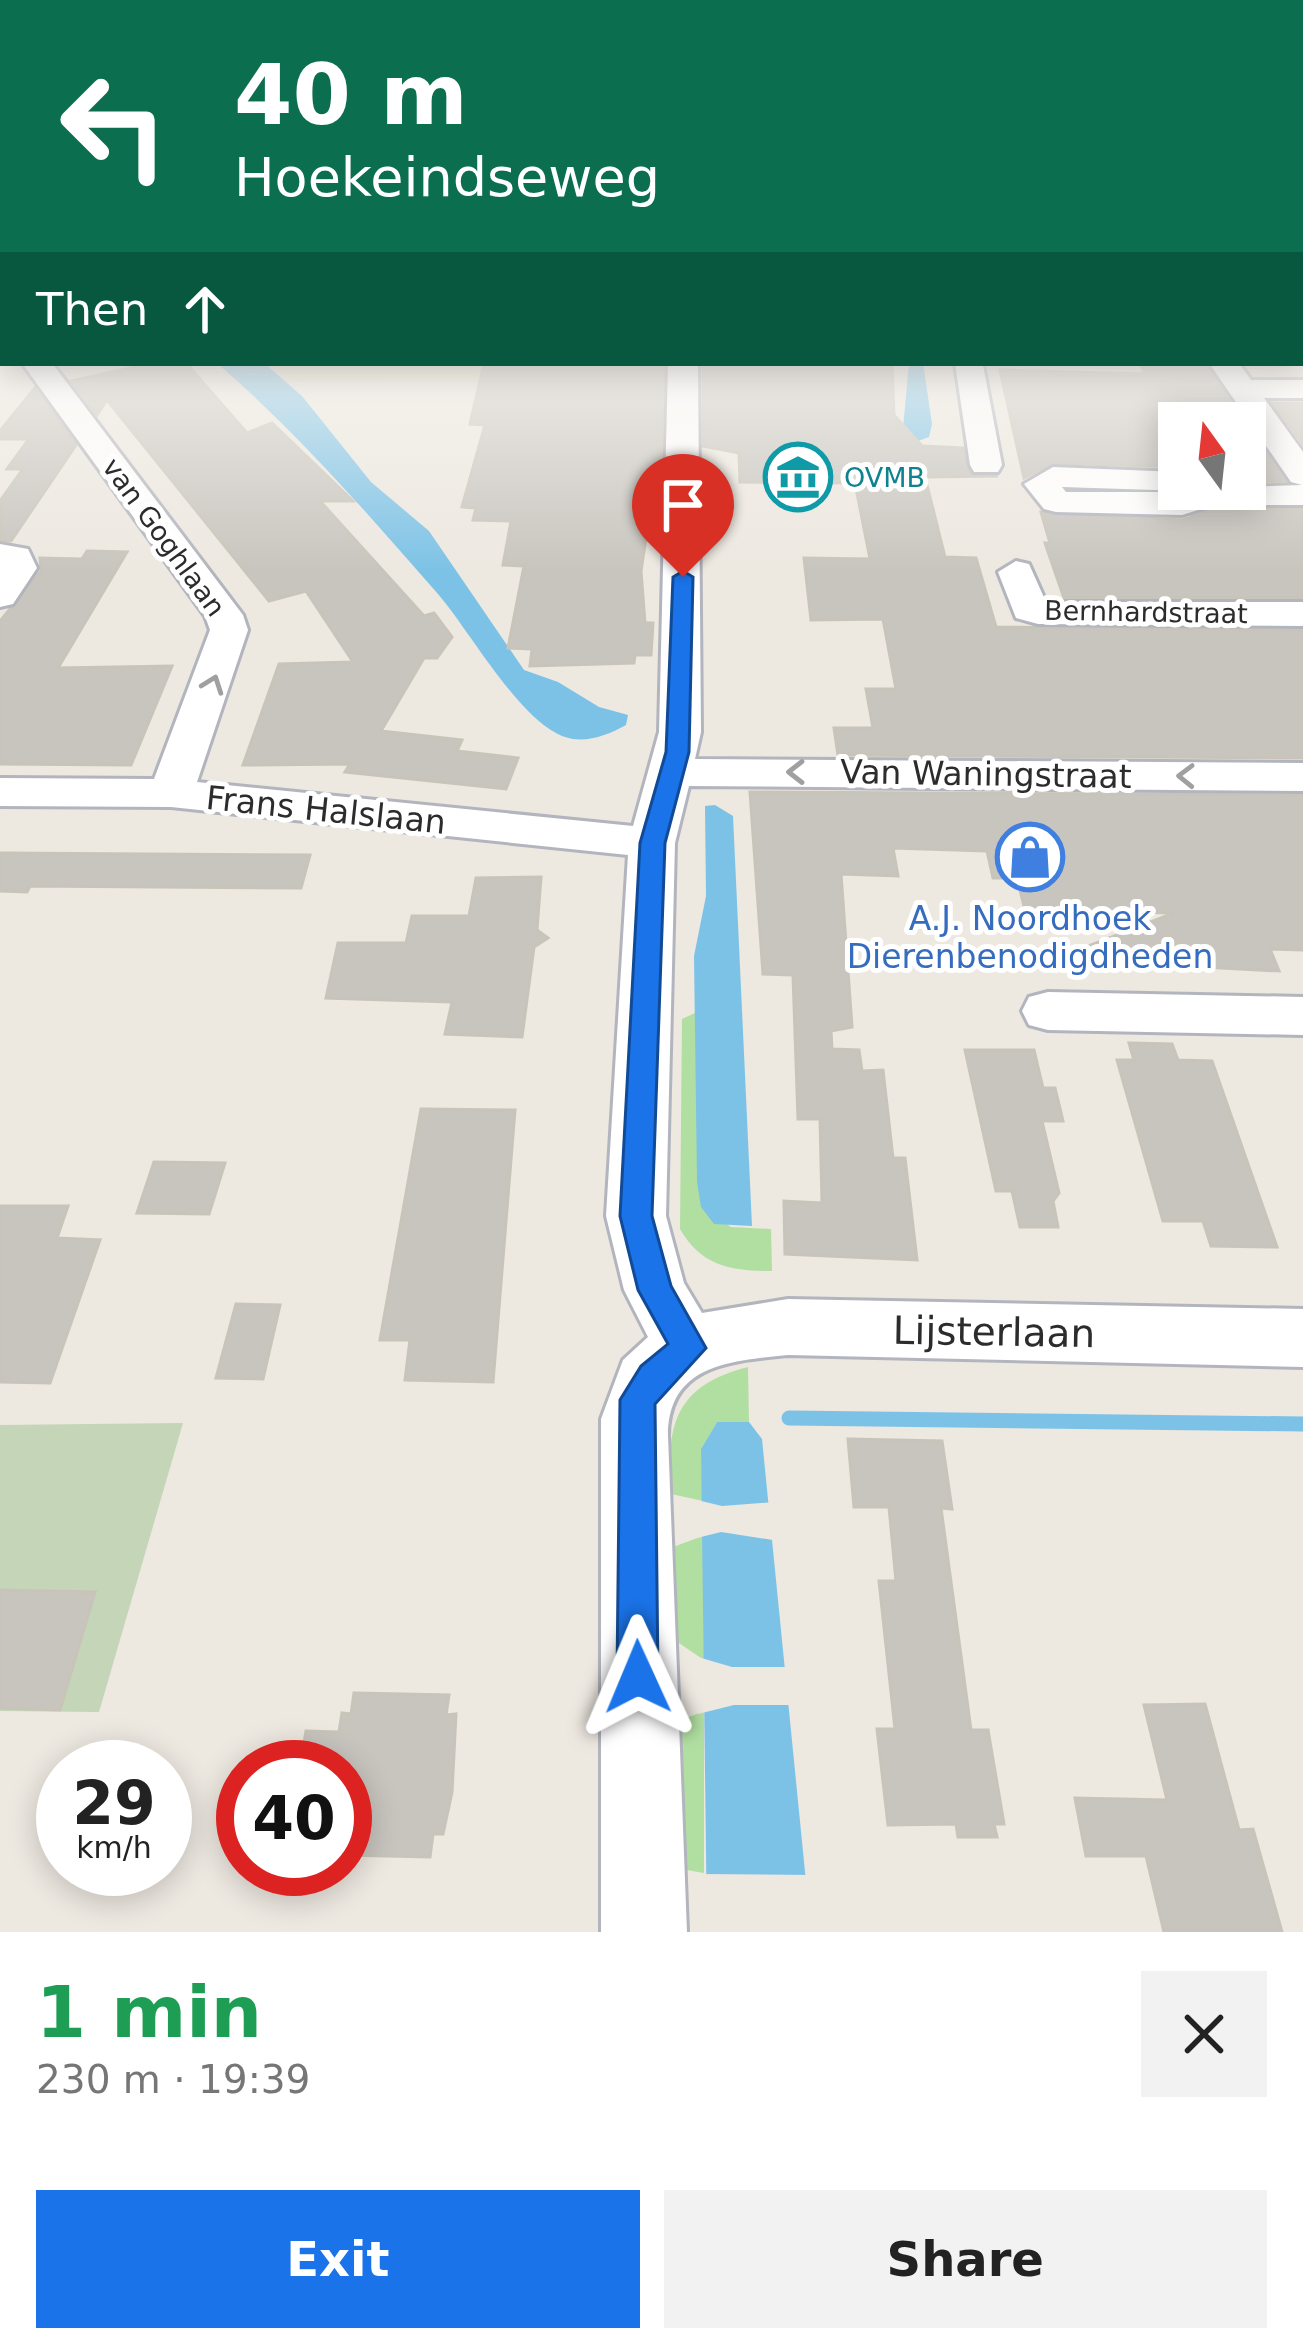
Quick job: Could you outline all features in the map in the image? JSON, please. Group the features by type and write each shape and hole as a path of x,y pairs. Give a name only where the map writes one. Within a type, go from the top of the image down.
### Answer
{"street":[{"name":"van Goghlaan","path":"58,391 230,629 170,793"},
{"path":"644,1932 634,1484 638,1400 653,1377 688,1348 655,1290 636,1216 652,843 680,732 683,391"},
{"path":"973,391 986,465"},
{"path":"1248,391 1303,475"},
{"path":"1266,493 1303,495"},
{"path":"0,555 15,557 19,568 0,596"},
{"name":"Bernhardstraat","path":"1016,572 1030,610 1038,613 1303,614"},
{"name":"Van Waningstraat","path":"669,772 1303,777"},
{"name":"Frans Halslaan","path":"0,792 170,793 652,843"},
{"path":"1048,1011 1303,1016"},
{"name":"Lijsterlaan","path":"688,1348 711,1337 788,1327 1303,1338"}],"green space":[{"path":"695,1013 701,1207 731,1227 771,1229 772,1271 744,1270 708,1259 680,1229 682,1019"},
{"path":"748,1367 749,1422 717,1422 701,1449 703,1501 671,1494 671,1447 680,1411 704,1385"},
{"path":"183,1423 99,1712 0,1711 0,1425"},
{"path":"703,1536 704,1660 676,1641 673,1547"},
{"path":"704,1711 704,1873 681,1869 679,1721"}],"water":[{"path":"248,391 296,391 302,396 371,482 429,531 524,670 558,682 599,707 628,715 626,725 596,737 573,739 531,714 438,594"},
{"path":"906,391 927,391 929,437 915,442 903,428"},
{"path":"715,805 733,816 752,1226 714,1224 701,1207 697,1182 694,956 706,896 705,806"},
{"path":"717,1422 749,1422 762,1439 811,1932 707,1932 701,1449"}],"pier":[{"path":"697,1500 722,1506 775,1502 779,1541 721,1532 697,1538"},
{"path":"698,1657 732,1667 793,1667 797,1705 734,1705 698,1714"},
{"path":"698,1874 812,1875 817,1932 701,1932"}],"building":[{"path":"37,391 76,445 11,541 0,540 0,501 23,469 7,469 29,439 0,439 0,431"},
{"path":"79,391 211,391 247,433 272,423 353,501 320,501 424,616 434,613 452,637 437,658 424,658 381,731 462,740 457,751 518,758 506,789 345,772 350,764 243,765 279,664 353,662 306,591 269,601 107,400 97,415"},
{"path":"478,391 663,391 660,499 652,499 641,571 645,623 653,623 651,655 635,655 634,663 530,666 532,649 508,648 524,566 503,565 511,521 473,520 476,508 462,507 485,425 470,424"},
{"path":"703,391 893,391 894,415 922,446 963,448 970,474 998,476 925,477 945,557 976,558 996,627 1303,630 1303,758 838,755 834,728 873,728 866,689 896,689 883,619 811,620 804,558 870,559 855,483 740,482 739,453 703,446"},
{"path":"1005,391 1224,391 1231,402 1158,402 1158,466 1053,463 1024,478"},
{"path":"1273,403 1303,403 1303,444"},
{"path":"1266,453 1285,481 1266,481"},
{"path":"1303,509 1303,598 1064,598 1045,543 1050,543 1041,512 1182,520 1212,510"},
{"path":"87,551 127,552 58,668 172,666 131,765 0,764 0,621 41,571 40,558 82,559"},
{"path":"750,792 1303,795 1303,950 1270,949 1279,971 1055,959 1174,913 1025,910 1017,878 993,878 987,851 893,848 898,876 841,874 852,1027 831,1031 832,1049 859,1050 862,1071 883,1070 893,1158 905,1158 917,1260 785,1254 784,1201 822,1203 820,1119 798,1119 793,975 763,974"},
{"path":"0,853 310,855 301,888 30,886 27,892 0,891"},
{"path":"541,877 537,930 548,938 534,947 522,1037 445,1034 452,1002 326,998 338,943 406,943 412,916 469,916 476,878"},
{"path":"1129,1043 1172,1044 1178,1060 1212,1061 1277,1247 1211,1246 1203,1221 1163,1221 1117,1060 1134,1060"},
{"path":"965,1050 1034,1050 1043,1088 1055,1088 1063,1121 1042,1121 1059,1193 1053,1201 1058,1227 1020,1227 1012,1191 996,1191"},
{"path":"421,1109 515,1110 493,1382 405,1380 410,1340 380,1340"},
{"path":"154,1162 225,1163 209,1214 137,1213"},
{"path":"0,1206 68,1206 57,1238 100,1240 50,1383 0,1382"},
{"path":"236,1304 280,1305 263,1379 216,1378"},
{"path":"848,1439 942,1441 952,1509 941,1508 971,1730 988,1730 1004,1824 994,1824 997,1837 958,1837 956,1824 888,1825 877,1729 895,1729 879,1581 896,1581 889,1507 854,1507"},
{"path":"0,1590 95,1592 60,1710 0,1708"},
{"path":"354,1693 449,1695 446,1715 456,1714 452,1792 443,1834 433,1834 430,1857 372,1856 372,1740 304,1740 306,1731 339,1732 342,1713 351,1714"},
{"path":"1205,1704 1239,1830 1253,1829 1282,1932 1164,1932 1146,1856 1086,1856 1075,1798 1167,1800 1144,1705"}],"waterway":[{"path":"789,1418 1303,1424"}],"place":[{"name":"OVMB","path":"798,477"},
{"name":"A.J. Noordhoek Dierenbenodigdheden","path":"1030,857"}],"route":[{"path":"638,1677 634,1469 638,1400 653,1377 688,1348 655,1290 636,1216 652,843 678,752 683,577"}]}
